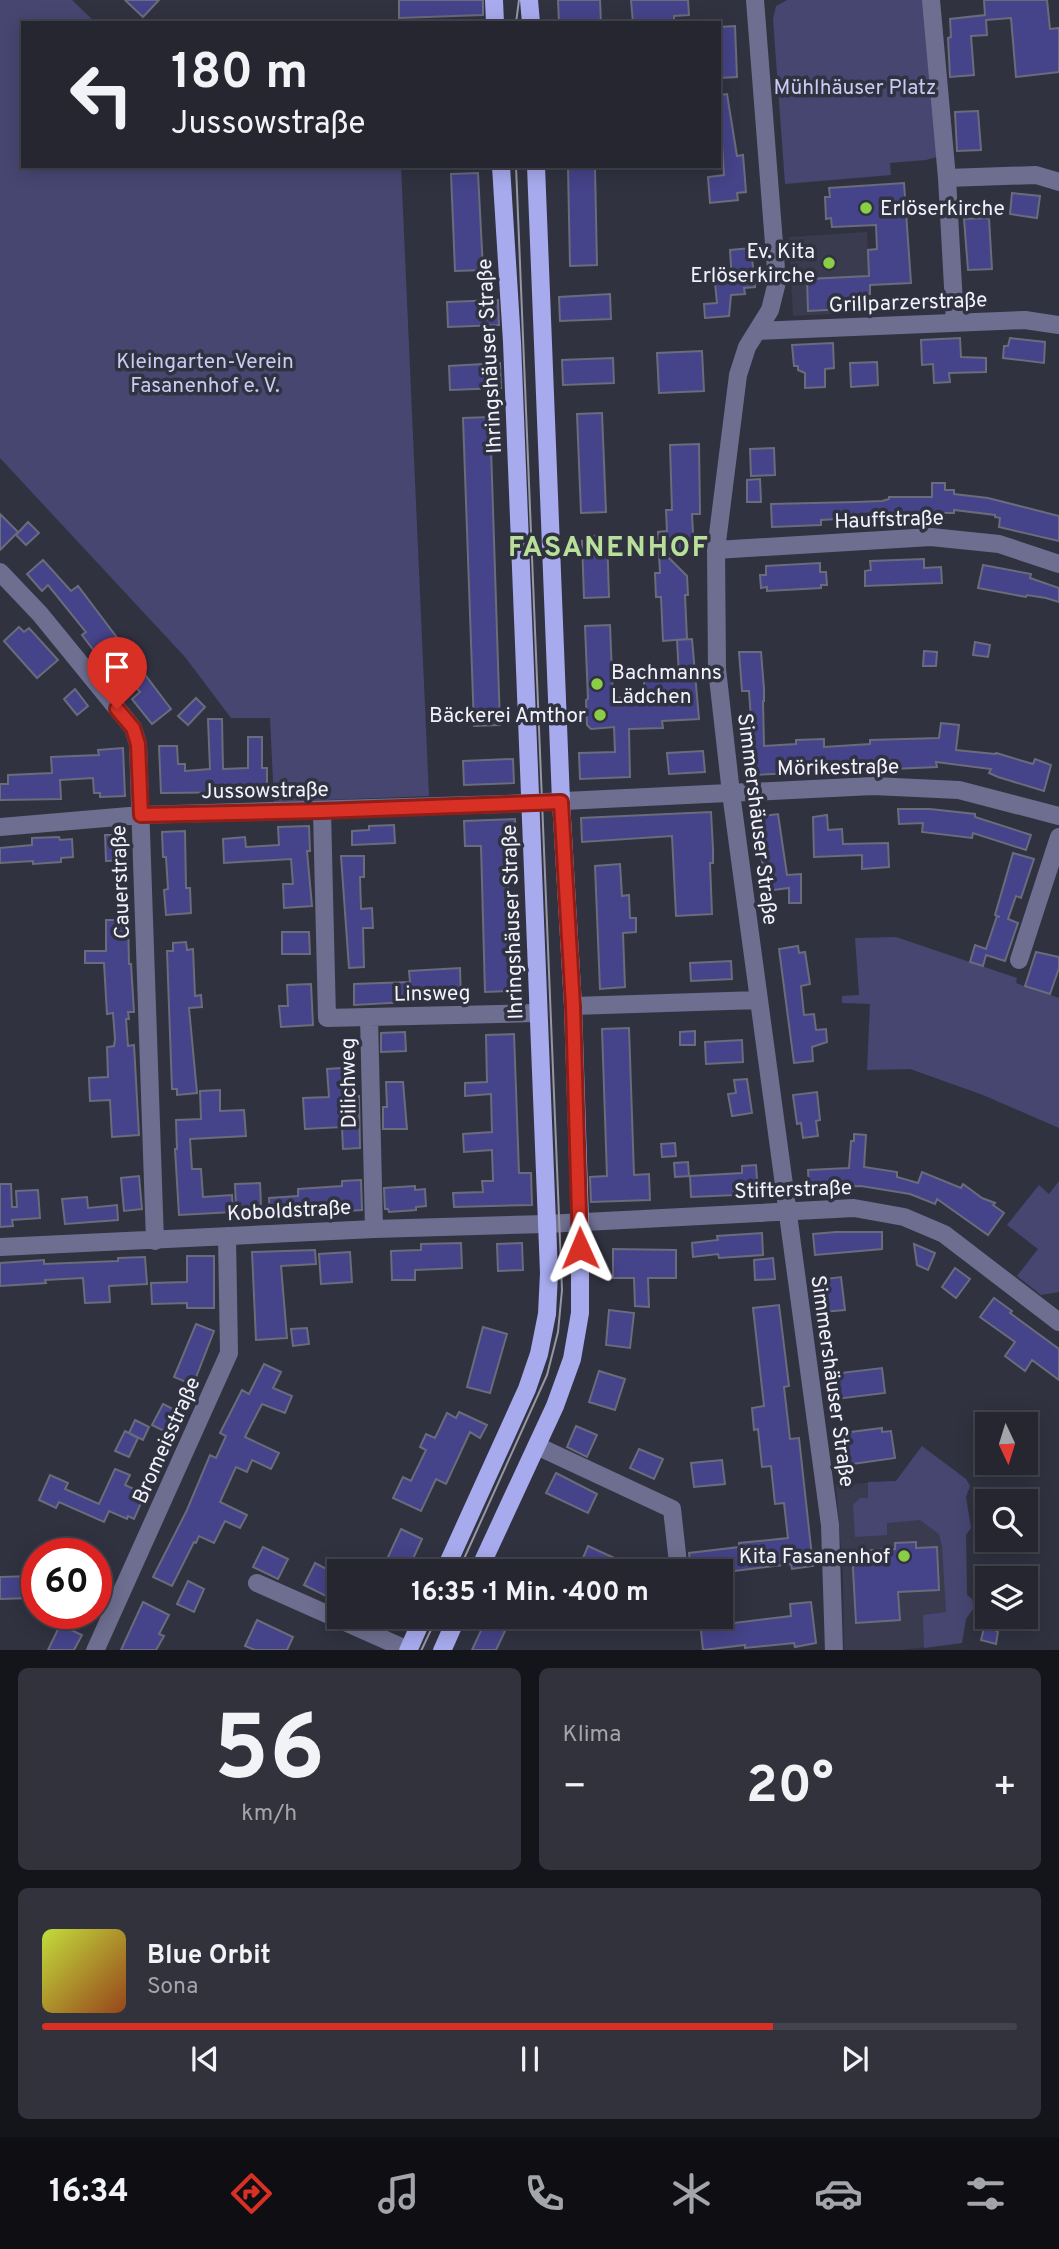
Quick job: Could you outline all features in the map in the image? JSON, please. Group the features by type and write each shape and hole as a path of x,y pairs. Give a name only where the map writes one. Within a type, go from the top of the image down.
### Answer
{"main road":[{"path":"494,0 495,21"},
{"path":"529,0 531,21"},
{"name":"Ihringshäuser Straße","path":"450,1559 527,1389 539,1354 547,1314 549,1273 512,342 501,168"},
{"path":"484,1559 555,1406 572,1359 580,1313 573,1006 561,802 536,168"},
{"path":"408,1650 418,1629"},
{"path":"442,1650 452,1629"}],"street":[{"name":"Simmershäuser Straße","path":"755,0 777,282 770,310 747,347 738,375 716,550 717,669 731,793 830,1525 834,1650"},
{"path":"931,0 947,178 955,323"},
{"path":"947,178 1035,175 1059,182"},
{"name":"Grillparzerstraße","path":"758,331 1025,320 1059,325"},
{"name":"Hauffstraße","path":"716,550 932,537 999,544 1059,564"},
{"name":"Cauerstraße","path":"0,572 40,614 133,728 138,744 155,1241"},
{"name":"Mörikestraße","path":"531,803 873,786 959,790 1059,816"},
{"name":"Jussowstraße","path":"0,827 141,815 531,803"},
{"name":"Dilichweg","path":"322,811 327,1018 369,1017 374,1229"},
{"path":"1019,960 1059,837"},
{"path":"573,1006 759,1000"},
{"name":"Linsweg","path":"369,1017 537,1013"},
{"name":"Stifterstraße","path":"580,1222 854,1208 904,1217 944,1234 1059,1322"},
{"name":"Koboldstraße","path":"0,1247 580,1222"},
{"name":"Bromeisstraße","path":"95,1650 229,1353 227,1236"},
{"path":"537,1446 672,1509 678,1559"},
{"path":"257,1583 408,1650"}],"shaded area":[{"name":"Ev. Kita Erlöserkirche","path":"867,232 871,312 793,316 789,237"},
{"name":"Kita Fasanenhof","path":"922,1446 966,1532 967,1613 962,1643 900,1650 844,1650 843,1574 836,1485 896,1481"}],"green space":[{"name":"Kleingarten-Verein Fasanenhof e. V.","path":"0,0 72,0 94,21 21,21 21,168 401,168 429,796 274,802 270,718 231,718 185,657 0,458"},
{"name":"Mühlhäuser Platz","path":"787,0 924,0 940,156 890,163 891,175 785,184 773,19 776,6"},
{"path":"896,937 1017,978 1016,983 1059,998 1059,1128 983,1095 910,1069 867,1070 870,1004 842,1003 842,996 859,995 855,938"},
{"path":"1059,1181 1059,1292 1041,1295 1017,1276 1038,1249 1007,1225 1039,1185 1049,1194"},
{"path":"922,1446 966,1479 970,1486 966,1497 971,1528 966,1535 967,1595 972,1599 974,1608 966,1619 962,1643 924,1648 923,1615 946,1612 939,1534 920,1520 887,1523 887,1535 855,1537 853,1505 860,1498 868,1498 868,1482 896,1481"}],"building":[{"path":"125,0 159,0 143,17"},
{"path":"399,0 483,0 483,15 399,18"},
{"path":"558,0 600,0 601,21 559,21"},
{"path":"631,0 688,0 689,15 674,16 674,21 633,21"},
{"path":"984,0 1047,0 1050,29 1059,28 1059,72 1016,77 1011,18 986,20 987,35 971,36 974,75 950,77 950,19 985,15"},
{"path":"735,26 737,77 721,78 721,27"},
{"path":"727,94 737,156 743,155 746,192 737,193 738,200 710,203 708,177 724,175 721,95"},
{"path":"978,111 981,150 957,151 955,112"},
{"path":"568,168 595,168 597,265 570,266"},
{"path":"478,173 483,270 455,271 451,174"},
{"path":"904,183 911,283 870,285 870,294 864,294 865,308 808,311 807,279 869,276 868,250 877,249 876,225 832,227 831,218 826,219 825,197 830,197 829,188"},
{"path":"1012,193 1040,196 1037,218 1010,214"},
{"path":"989,218 992,269 968,270 964,219"},
{"path":"751,248 755,287 744,288 745,294 731,295 729,316 705,318 704,304 717,303 715,283 732,281 730,250"},
{"path":"610,294 611,319 560,321 559,297"},
{"path":"498,300 499,325 448,327 447,302"},
{"path":"960,338 961,357 986,358 986,372 949,373 950,382 934,383 933,364 922,365 921,340"},
{"path":"1010,338 1045,342 1044,363 1003,358 1004,346 1008,346"},
{"path":"833,343 834,368 825,369 825,387 805,388 805,373 798,370 798,366 794,366 792,345"},
{"path":"702,351 704,391 659,393 657,353"},
{"path":"613,358 614,383 563,385 562,360"},
{"path":"877,362 878,385 851,387 850,363"},
{"path":"500,363 501,388 450,390 449,366"},
{"path":"602,413 606,512 581,513 577,414"},
{"path":"490,417 500,725 474,726 463,418"},
{"path":"699,444 700,514 692,514 694,552 665,554 687,576 687,639 663,641 661,597 656,597 655,573 660,573 658,532 667,531 666,510 672,510 670,445"},
{"path":"774,448 775,475 751,476 750,449"},
{"path":"760,479 761,502 747,502 747,480"},
{"path":"932,483 945,483 945,490 954,490 954,494 988,498 1059,516 1059,541 999,527 1000,518 995,515 954,510 954,513 940,513 940,522 889,521 889,516 821,520 821,525 772,527 771,504 932,497"},
{"path":"0,514 18,532 0,550"},
{"path":"28,522 39,533 26,545 16,535"},
{"path":"607,535 609,597 584,598 582,541 591,540 591,536"},
{"path":"924,559 924,568 941,567 942,583 865,586 865,571 871,570 870,561"},
{"path":"43,560 71,591 78,586 171,709 152,724 132,699 140,692 122,671 114,677 82,635 86,632 48,585 42,591 27,574"},
{"path":"820,563 820,572 826,572 827,585 821,585 821,588 767,591 767,587 761,588 760,575 766,575 766,566"},
{"path":"983,565 1031,574 1030,578 1059,588 1059,602 978,588"},
{"path":"610,625 613,698 644,697 644,676 679,675 677,640 692,639 699,719 662,721 663,728 629,729 630,777 580,779 579,753 615,752 614,727 591,729 587,725 586,700 585,626"},
{"path":"19,627 24,632 29,628 58,660 37,678 4,641"},
{"path":"975,642 990,645 988,657 973,655"},
{"path":"924,651 937,652 936,666 923,666"},
{"path":"739,652 761,652 764,746 796,744 796,740 824,739 824,747 870,744 870,740 939,738 941,723 959,725 956,750 996,753 1033,764 1035,759 1051,765 1044,791 998,777 989,773 991,769 936,762 937,767 751,775 745,720 751,719 749,691 742,691"},
{"path":"75,689 88,706 77,715 64,699"},
{"path":"196,698 205,707 188,725 178,716"},
{"path":"208,719 222,719 223,769 248,768 248,737 262,737 262,768 267,768 267,792 161,793 159,746 177,746 178,764 185,764 185,771 210,769"},
{"path":"123,748 125,796 100,797 100,793 94,793 93,778 60,780 61,799 0,800 0,784 8,784 8,775 52,773 51,757 99,755 98,750"},
{"path":"703,751 705,772 669,774 667,753"},
{"path":"513,759 514,783 464,785 463,761"},
{"path":"898,809 975,814 975,817 1031,835 1026,850 973,833 972,838 922,832 923,823 899,824"},
{"path":"711,812 712,914 676,916 672,836 582,842 581,818"},
{"path":"778,814 787,875 801,874 801,903 789,903 789,888 766,891 756,817"},
{"path":"827,815 828,830 842,829 843,844 888,843 889,867 862,869 862,855 814,857 813,817"},
{"path":"515,819 516,844 507,844 511,991 485,992 481,846 465,846 464,821"},
{"path":"394,825 395,843 352,845 352,831 369,830 369,826"},
{"path":"309,826 310,851 307,851 312,906 284,908 283,884 293,884 291,859 224,863 223,839 245,837 246,847 279,845 278,827"},
{"path":"185,831 186,888 190,888 191,913 166,915 164,890 168,889 162,832"},
{"path":"105,835 126,835 127,860 106,861"},
{"path":"59,837 60,840 72,839 73,857 61,858 61,862 0,863 0,848 32,845 32,838"},
{"path":"1013,853 1034,859 1021,898 1016,896 1008,919 1018,923 1005,961 986,955 983,966 970,962 975,945 986,949 997,916 1000,917 995,915"},
{"path":"341,856 364,856 364,877 360,877 361,909 372,908 373,928 363,928 364,967 349,968"},
{"path":"620,864 622,896 629,895 630,918 636,918 636,932 623,933 625,987 600,989 595,866"},
{"path":"106,920 128,920 134,1012 128,1012 129,1019 126,1019 128,1046 134,1045 139,1135 112,1137 110,1100 90,1101 89,1078 108,1077 107,1047 114,1046 115,1039 113,1013 107,1014 104,963 85,963 85,951 106,951"},
{"path":"282,932 309,932 310,954 282,954"},
{"path":"186,942 187,950 193,949 195,996 201,995 202,1007 189,1008 197,1093 177,1095 177,1089 172,1089 167,951 173,951 173,943"},
{"path":"798,946 799,953 805,952 810,984 801,986 804,1015 814,1014 816,1030 826,1029 827,1042 812,1047 813,1061 794,1063 779,949"},
{"path":"1036,952 1059,957 1059,968 1050,994 1025,986"},
{"path":"731,961 732,979 691,981 690,963"},
{"path":"460,968 461,999 354,1005 354,984 410,982 409,971"},
{"path":"311,984 313,1025 281,1027 279,1006 288,1006 287,985"},
{"path":"629,1028 634,1175 649,1174 650,1200 591,1202 590,1177 607,1176 602,1029"},
{"path":"695,1031 695,1045 680,1045 680,1032"},
{"path":"405,1032 406,1051 381,1052 381,1033"},
{"path":"514,1034 519,1173 531,1173 532,1205 454,1207 453,1193 483,1192 482,1181 493,1181 492,1150 464,1152 463,1134 492,1132 491,1094 465,1096 465,1083 487,1082 486,1035"},
{"path":"742,1040 743,1062 706,1064 705,1042"},
{"path":"355,1067 359,1096 360,1148 343,1149 342,1127 305,1129 303,1098 329,1097 327,1069"},
{"path":"747,1079 752,1113 732,1116 728,1094 736,1093 734,1080"},
{"path":"386,1082 403,1082 407,1129 383,1129 383,1107 387,1107"},
{"path":"220,1090 220,1111 244,1110 246,1136 190,1139 192,1169 201,1169 203,1197 232,1195 233,1212 179,1215 176,1120 201,1119 200,1091"},
{"path":"817,1092 820,1120 816,1121 818,1136 803,1138 801,1123 797,1124 793,1095"},
{"path":"854,1134 866,1135 864,1167 897,1172 897,1177 918,1183 922,1172 961,1188 963,1184 982,1198 995,1203 993,1205 1004,1213 988,1235 937,1199 935,1204 910,1194 861,1186 809,1189 808,1170 849,1168"},
{"path":"675,1143 676,1156 662,1157 661,1144"},
{"path":"688,1162 689,1176 675,1177 674,1163"},
{"path":"756,1165 758,1194 691,1197 690,1176 742,1173 742,1166"},
{"path":"139,1176 142,1209 124,1211 121,1178"},
{"path":"361,1180 362,1210 270,1213 269,1198 298,1196 298,1189 342,1186 342,1181"},
{"path":"260,1183 261,1205 236,1207 235,1184"},
{"path":"0,1184 11,1184 12,1207 17,1207 16,1191 38,1190 40,1218 12,1220 13,1226 0,1227"},
{"path":"415,1186 415,1190 425,1189 426,1206 416,1207 416,1210 389,1212 385,1209 384,1188"},
{"path":"87,1197 88,1208 117,1205 118,1220 65,1224 62,1199"},
{"path":"882,1232 882,1249 815,1255 813,1234"},
{"path":"762,1233 763,1255 719,1258 718,1254 693,1257 692,1243 718,1240 717,1236"},
{"path":"461,1243 462,1268 415,1270 415,1280 392,1280 391,1251 421,1250 421,1244"},
{"path":"522,1243 523,1270 498,1271 497,1244"},
{"path":"914,1244 935,1253 928,1270 917,1265"},
{"path":"613,1249 676,1250 676,1278 648,1278 649,1307 635,1306 634,1278 613,1278"},
{"path":"315,1250 316,1264 281,1266 287,1338 256,1340 252,1252"},
{"path":"350,1252 352,1282 321,1284 319,1254"},
{"path":"187,1256 214,1256 214,1308 187,1308 187,1303 152,1304 151,1283 187,1282"},
{"path":"145,1257 147,1284 109,1286 110,1302 85,1303 83,1278 0,1286 0,1263 44,1260 44,1264 118,1261 118,1258"},
{"path":"773,1258 775,1279 755,1280 754,1260"},
{"path":"955,1268 970,1279 956,1298 942,1287"},
{"path":"841,1277 845,1310 822,1312 818,1280"},
{"path":"994,1298 1059,1349 1059,1380 1032,1360 1025,1371 1005,1356 1015,1342 980,1317"},
{"path":"779,1305 789,1386 784,1387 790,1439 799,1438 813,1566 792,1569 791,1564 733,1571 733,1559 690,1559 689,1553 739,1547 739,1543 788,1538 784,1503 775,1504 771,1466 762,1467 758,1429 754,1430 752,1408 764,1406 753,1308"},
{"path":"609,1310 634,1313 630,1348 606,1345"},
{"path":"196,1324 214,1331 193,1385 174,1377"},
{"path":"483,1327 507,1334 490,1393 467,1387"},
{"path":"307,1328 309,1344 293,1346 291,1329"},
{"path":"264,1364 281,1372 273,1388 292,1396 285,1413 262,1404 245,1437 279,1453 271,1469 252,1460 247,1472 236,1467 220,1502 247,1515 240,1528 225,1521 214,1543 199,1536 172,1586 153,1577 187,1510 210,1455 216,1458 226,1436 220,1433 242,1390 249,1394"},
{"path":"882,1368 885,1393 836,1399 832,1374"},
{"path":"599,1371 625,1379 615,1410 589,1402"},
{"path":"163,1404 185,1415 174,1436 152,1425"},
{"path":"459,1412 487,1425 480,1438 470,1432 446,1484 436,1479 421,1511 393,1498 403,1477 411,1481 426,1450 420,1447 426,1434 435,1438 447,1413 456,1418"},
{"path":"135,1420 149,1427 143,1440 129,1433"},
{"path":"576,1426 597,1435 587,1457 567,1447"},
{"path":"882,1428 882,1432 891,1431 895,1458 845,1465 841,1436"},
{"path":"125,1431 138,1438 129,1457 115,1451"},
{"path":"639,1449 663,1459 654,1479 630,1468"},
{"path":"722,1460 725,1484 694,1487 691,1463"},
{"path":"115,1469 130,1475 125,1485 145,1494 134,1519 128,1516 127,1519 109,1511 104,1522 59,1502 56,1508 39,1500 50,1475 68,1483 65,1489 99,1504"},
{"path":"556,1473 597,1494 588,1513 546,1493"},
{"path":"401,1529 422,1539 413,1559 387,1559"},
{"path":"916,1542 916,1548 937,1547 939,1590 898,1592 900,1620 856,1623 852,1551 895,1549 895,1543"},
{"path":"588,1546 616,1559 582,1559"},
{"path":"263,1547 288,1559 278,1579 253,1567"},
{"path":"315,1563 327,1569 327,1596 304,1585"},
{"path":"21,1576 21,1598 0,1599 0,1577"},
{"path":"188,1581 204,1589 194,1612 177,1604"},
{"path":"143,1602 169,1615 159,1634 164,1636 156,1650 121,1650"},
{"path":"811,1602 816,1643 795,1647 794,1643 703,1650 701,1629 733,1629 733,1613 734,1623 791,1616 790,1604"},
{"path":"257,1620 293,1637 287,1650 255,1650 245,1646"},
{"path":"58,1629 69,1629 82,1635 74,1650 48,1650"},
{"path":"482,1629 505,1631 496,1650 472,1650"},
{"path":"984,1629 998,1632 996,1644 981,1640"}],"tram line":[{"path":"516,21 519,0"},
{"path":"464,1559 547,1375 558,1332 562,1290 516,168"},
{"path":"421,1650 431,1629"}],"place":[{"name":"Erlöserkirche","path":"866,208"},
{"name":"Ev. Kita Erlöserkirche","path":"829,263"},
{"name":"Bachmanns Lädchen","path":"597,684"},
{"name":"Bäckerei Amthor","path":"600,715"},
{"name":"Kita Fasanenhof","path":"904,1556"}],"district":[{"name":"FASANENHOF","path":"609,546"}],"route":[{"path":"117,709 133,728 138,744 141,815 561,802 573,1006 580,1248"}]}
